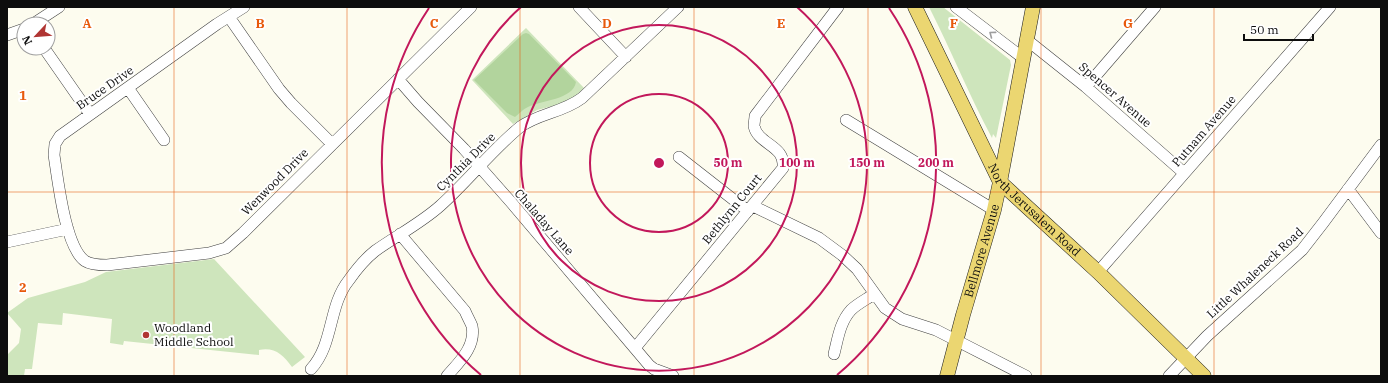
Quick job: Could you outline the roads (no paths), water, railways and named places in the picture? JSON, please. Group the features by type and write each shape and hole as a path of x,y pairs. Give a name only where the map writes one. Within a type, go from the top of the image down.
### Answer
{"main road":[{"name":"North Jerusalem Road","path":"915,7 1000,182 1098,272 1204,376"},
{"name":"Bellmore Avenue","path":"947,376 994,210 1033,7"}],"street":[{"path":"45,16 59,7"},
{"name":"Bruce Drive","path":"68,229 54,155 55,144 60,136 217,24 244,7"},
{"name":"Wenwood Drive","path":"68,229 73,246 78,254 86,262 95,264 107,265 209,253 226,248 243,233 471,7"},
{"path":"579,7 626,57"},
{"name":"Cynthia Drive","path":"311,369 323,350 328,337 336,304 347,281 374,252 439,207 520,127 535,119 574,104 591,91 678,7"},
{"name":"Bethlynn Court","path":"636,348 783,168 784,161 780,153 759,135 754,126 755,116 838,7"},
{"path":"956,7 1023,58"},
{"path":"1086,87 1155,7"},
{"name":"Putnam Avenue","path":"1098,272 1330,7"},
{"path":"229,17 279,89 332,144"},
{"name":"Spencer Avenue","path":"1027,40 1086,87 1184,173"},
{"path":"50,56 90,114"},
{"name":"Chaladay Lane","path":"398,79 418,102 464,149 510,201 649,365 654,369 673,376"},
{"path":"128,88 164,140"},
{"path":"846,120 994,210"},
{"name":"Little Whaleneck Road","path":"1169,376 1207,336 1302,250 1324,223 1381,145"},
{"path":"679,157 750,208 818,238 842,255 857,269 885,308 902,319 936,330 1026,376"},
{"path":"1348,189 1381,233"},
{"path":"7,241 68,229"},
{"path":"400,234 465,311 471,324 471,341 467,351 447,376"},
{"path":"834,354 839,332 844,320 851,310 874,294"}],"place":[{"name":"Woodland Middle School","path":"146,335"}]}
